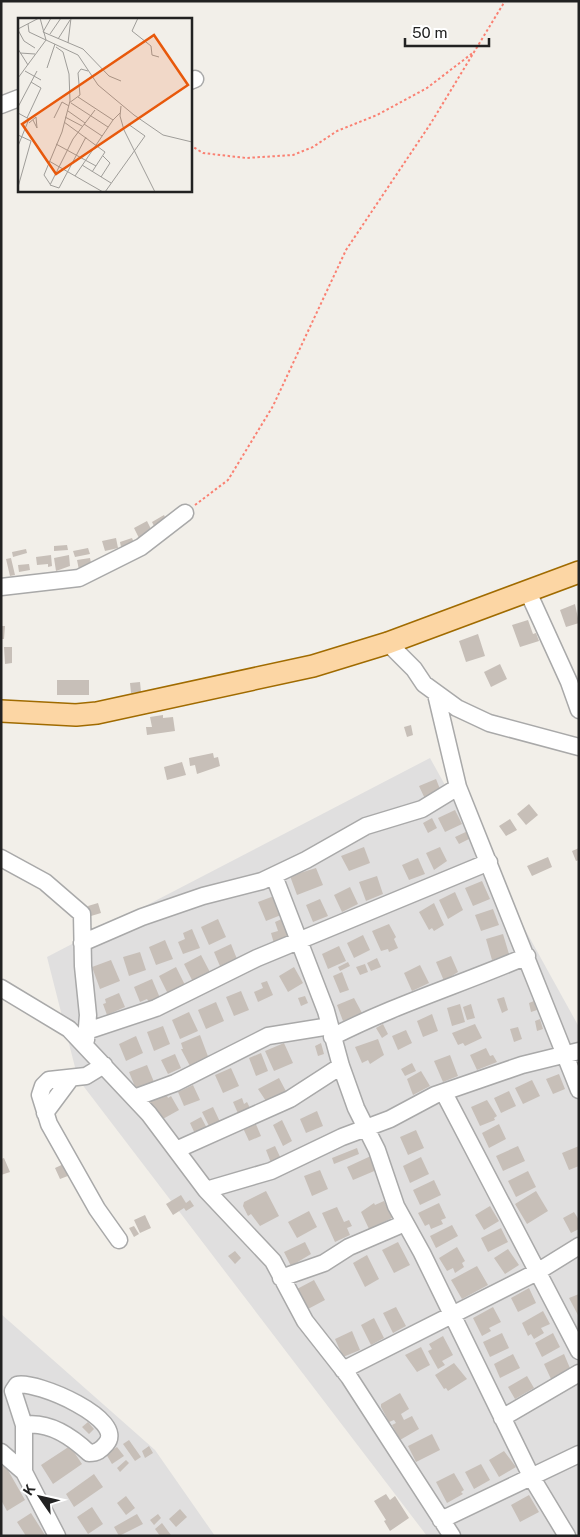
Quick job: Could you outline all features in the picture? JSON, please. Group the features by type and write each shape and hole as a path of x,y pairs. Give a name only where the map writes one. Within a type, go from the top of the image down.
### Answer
{"main road":[{"path":"1,711 76,715 97,713 314,666 388,643 579,572"}],"street":[{"path":"1,105 18,98"},
{"path":"1,587 79,578 141,548 185,513"},
{"path":"528,592 574,680 579,710"},
{"path":"388,643 414,669 424,684 457,708 488,723 579,747"},
{"path":"436,694 458,787 526,956 573,1053 579,1090"},
{"path":"82,943 142,917 203,896 262,881 306,860 366,826 422,809 458,787"},
{"path":"1,858 45,882 82,914 82,966 88,1015 86,1039"},
{"path":"86,1039 156,1008 257,958 488,862"},
{"path":"274,876 326,1011 340,1066 378,1150 396,1206 532,1478 567,1536"},
{"path":"134,1098 182,1079 268,1036 331,1032 470,980 526,956"},
{"path":"1,988 86,1039 104,1065 134,1098 206,1190 273,1261 305,1321 344,1370 452,1536"},
{"path":"206,1190 271,1171 366,1127 390,1119 444,1092 522,1065 573,1053"},
{"path":"104,1065 86,1076 71,1078 45,1113 97,1209 119,1240"},
{"path":"176,1150 290,1098 340,1066"},
{"path":"444,1092 579,1351"},
{"path":"282,1278 324,1262 348,1247 405,1222"},
{"path":"344,1370 537,1272 579,1246"},
{"path":"502,1418 579,1373"},
{"path":"24,1425 36,1423 54,1428 89,1453 101,1449 110,1436 106,1425 71,1400 38,1387 20,1384 13,1390 24,1425 24,1472"},
{"path":"1,1452 24,1472 57,1536"},
{"path":"441,1520 579,1454"}],"path":[{"path":"185,513 228,480 273,406 346,250 431,124 505,1"},
{"path":"191,146 203,153 246,158 293,154 313,147 337,131 376,115 427,88 475,51"}],"shaded area":[{"path":"430,758 579,1027 579,1536 427,1536 78,1079 47,957"},
{"path":"1,1314 155,1450 215,1536 1,1536"}],"building":[{"path":"164,515 167,521 155,528 152,522"},
{"path":"147,521 152,531 139,538 134,528"},
{"path":"116,538 118,548 105,551 102,541"},
{"path":"132,538 134,543 121,547 120,542"},
{"path":"67,545 68,550 54,551 54,546"},
{"path":"88,548 90,554 75,557 73,551"},
{"path":"26,549 27,553 13,557 12,552"},
{"path":"51,555 52,566 48,567 48,564 37,565 36,557"},
{"path":"69,555 70,566 56,571 54,558"},
{"path":"11,558 15,575 10,576 6,559"},
{"path":"90,558 92,568 79,570 77,560"},
{"path":"29,564 30,570 19,572 18,565"},
{"path":"575,604 579,623 566,627 560,610"},
{"path":"528,620 533,634 536,633 539,641 520,647 512,625"},
{"path":"1,626 5,626 4,639 1,639"},
{"path":"478,634 485,656 466,662 459,641"},
{"path":"4,647 12,647 12,663 5,664"},
{"path":"500,664 507,679 491,687 484,672"},
{"path":"57,680 89,680 89,695 57,695"},
{"path":"140,682 141,692 131,693 130,683"},
{"path":"163,715 163,718 173,717 175,731 147,735 146,727 152,727 150,717"},
{"path":"411,725 413,735 407,737 404,727"},
{"path":"213,753 214,758 218,757 220,766 197,774 195,765 190,766 189,758"},
{"path":"182,762 186,775 167,780 164,767"},
{"path":"436,779 442,794 426,801 419,786"},
{"path":"529,804 538,815 526,825 517,814"},
{"path":"455,810 462,824 445,832 438,818"},
{"path":"432,818 437,828 428,833 423,823"},
{"path":"510,819 517,830 506,836 499,826"},
{"path":"470,830 473,837 459,844 455,837"},
{"path":"364,847 370,863 349,871 341,856"},
{"path":"440,847 447,861 434,870 426,853"},
{"path":"579,848 579,860 576,861 572,851"},
{"path":"548,857 552,867 532,876 527,866"},
{"path":"418,858 425,874 409,880 402,865"},
{"path":"316,868 323,885 297,895 290,876"},
{"path":"377,876 383,894 366,901 359,882"},
{"path":"482,881 490,899 473,906 465,888"},
{"path":"350,887 358,904 342,912 334,895"},
{"path":"455,892 463,910 448,919 439,900"},
{"path":"274,896 281,915 266,921 258,902"},
{"path":"320,899 328,916 313,922 306,905"},
{"path":"98,903 101,913 91,916 88,906"},
{"path":"434,903 444,925 434,931 432,928 429,930 419,912"},
{"path":"493,909 499,925 481,931 475,915"},
{"path":"286,917 294,941 275,947 271,933 278,931 275,922"},
{"path":"218,919 226,937 209,945 201,927"},
{"path":"389,924 396,937 394,939 398,948 389,952 388,949 381,951 372,931"},
{"path":"192,929 200,948 183,954 178,942 185,939 183,933"},
{"path":"503,934 509,954 492,960 486,939"},
{"path":"363,935 370,950 354,958 347,943"},
{"path":"165,940 173,959 156,965 149,947"},
{"path":"231,944 239,964 222,971 214,952"},
{"path":"339,946 346,961 328,969 322,954"},
{"path":"140,952 146,970 129,976 123,957"},
{"path":"201,955 212,976 193,982 184,964"},
{"path":"451,956 458,972 444,981 436,962"},
{"path":"377,958 381,967 371,971 367,963"},
{"path":"111,960 120,981 100,989 92,967"},
{"path":"348,962 350,966 340,971 338,967"},
{"path":"365,964 368,972 360,975 356,967"},
{"path":"420,965 429,983 412,991 404,973"},
{"path":"176,967 185,985 168,994 159,976"},
{"path":"294,967 303,983 288,992 279,976"},
{"path":"342,972 349,990 340,993 333,976"},
{"path":"152,979 160,998 149,1002 147,999 140,1002 134,987"},
{"path":"267,981 273,995 258,1002 254,992 263,988 261,983"},
{"path":"241,991 249,1010 234,1016 226,997"},
{"path":"119,993 125,1007 107,1015 103,1004 106,1003 105,999"},
{"path":"305,996 308,1003 301,1006 298,998"},
{"path":"504,997 508,1010 502,1013 497,999"},
{"path":"354,998 362,1013 343,1021 337,1005"},
{"path":"534,1001 537,1010 531,1012 529,1003"},
{"path":"216,1002 224,1021 206,1029 198,1010"},
{"path":"460,1004 465,1022 452,1026 447,1008"},
{"path":"471,1004 475,1018 467,1020 463,1007"},
{"path":"189,1012 198,1031 180,1039 172,1020"},
{"path":"432,1014 438,1031 423,1037 417,1021"},
{"path":"540,1019 543,1029 537,1031 535,1021"},
{"path":"383,1024 388,1034 382,1038 376,1028"},
{"path":"475,1024 482,1038 465,1046 463,1043 458,1045 452,1033"},
{"path":"163,1026 170,1044 154,1051 147,1032"},
{"path":"518,1027 522,1039 514,1042 510,1029"},
{"path":"406,1030 412,1043 398,1050 392,1036"},
{"path":"200,1035 209,1059 190,1066 181,1049 183,1049 181,1043"},
{"path":"136,1036 143,1053 126,1061 119,1044"},
{"path":"378,1039 384,1055 370,1064 368,1060 362,1063 355,1047"},
{"path":"284,1043 293,1063 274,1071 265,1051"},
{"path":"321,1043 324,1054 318,1056 315,1046"},
{"path":"486,1048 490,1056 493,1055 497,1062 477,1070 470,1055"},
{"path":"261,1053 268,1071 256,1076 249,1058"},
{"path":"175,1054 181,1068 168,1074 161,1060"},
{"path":"450,1055 458,1076 443,1082 434,1061"},
{"path":"412,1063 416,1071 405,1076 401,1069"},
{"path":"147,1065 154,1082 136,1089 129,1072"},
{"path":"231,1068 239,1086 223,1093 215,1075"},
{"path":"421,1071 430,1086 413,1095 407,1079"},
{"path":"559,1074 565,1089 553,1094 546,1079"},
{"path":"279,1078 289,1097 270,1107 258,1089"},
{"path":"532,1080 540,1096 523,1104 515,1088"},
{"path":"193,1085 200,1100 184,1106 178,1092"},
{"path":"509,1091 516,1106 501,1113 494,1098"},
{"path":"166,1093 168,1098 171,1096 179,1110 161,1120 146,1100"},
{"path":"242,1098 244,1104 247,1102 252,1112 240,1118 233,1102"},
{"path":"487,1100 497,1116 494,1118 495,1120 480,1126 471,1107"},
{"path":"213,1107 221,1124 211,1130 202,1112"},
{"path":"317,1111 323,1126 306,1133 300,1119"},
{"path":"201,1117 209,1132 197,1138 190,1123"},
{"path":"282,1120 292,1141 283,1146 273,1125"},
{"path":"255,1122 261,1136 249,1141 243,1128"},
{"path":"499,1124 506,1139 489,1148 482,1133"},
{"path":"416,1130 424,1148 408,1155 400,1137"},
{"path":"275,1146 281,1159 271,1163 266,1150"},
{"path":"518,1146 525,1161 503,1171 496,1156"},
{"path":"579,1146 579,1166 569,1170 562,1153"},
{"path":"357,1148 359,1154 334,1164 332,1158"},
{"path":"373,1155 379,1169 353,1180 347,1167"},
{"path":"421,1157 429,1174 410,1183 403,1166"},
{"path":"4,1158 10,1172 1,1175 1,1159"},
{"path":"68,1162 73,1174 60,1179 55,1168"},
{"path":"320,1170 328,1189 312,1196 304,1176"},
{"path":"528,1171 536,1187 516,1197 508,1181"},
{"path":"434,1180 441,1195 420,1205 413,1190"},
{"path":"266,1191 279,1216 260,1226 251,1214 248,1216 243,1206 244,1202"},
{"path":"536,1191 548,1211 527,1224 515,1204"},
{"path":"181,1195 186,1203 190,1200 194,1206 186,1211 184,1208 173,1215 166,1204"},
{"path":"384,1201 392,1218 369,1229 361,1212 374,1203 375,1205"},
{"path":"439,1203 446,1218 441,1220 443,1224 431,1229 429,1224 425,1226 418,1213"},
{"path":"490,1206 499,1221 484,1230 475,1215"},
{"path":"337,1207 344,1222 349,1220 352,1226 347,1228 350,1235 335,1242 322,1213"},
{"path":"309,1211 317,1227 297,1238 288,1222"},
{"path":"574,1212 579,1220 579,1229 571,1233 563,1218"},
{"path":"145,1215 151,1228 140,1233 134,1220"},
{"path":"452,1225 458,1236 436,1248 430,1236"},
{"path":"134,1226 139,1234 134,1237 129,1228"},
{"path":"501,1228 508,1242 488,1252 481,1238"},
{"path":"305,1242 311,1254 291,1266 284,1252"},
{"path":"398,1242 410,1265 394,1273 382,1250"},
{"path":"457,1247 465,1261 462,1263 464,1267 455,1273 453,1268 447,1271 439,1258"},
{"path":"508,1249 519,1265 505,1274 494,1258"},
{"path":"235,1251 241,1258 235,1264 228,1256"},
{"path":"367,1255 379,1279 365,1287 353,1263"},
{"path":"477,1266 488,1285 462,1299 451,1280"},
{"path":"314,1280 325,1300 308,1309 297,1289"},
{"path":"529,1288 536,1303 518,1312 511,1298"},
{"path":"579,1294 579,1317 569,1298"},
{"path":"396,1307 406,1326 393,1333 383,1313"},
{"path":"493,1307 501,1322 489,1328 491,1331 482,1336 473,1318"},
{"path":"543,1311 550,1324 541,1328 544,1333 534,1339 531,1334 528,1336 522,1323"},
{"path":"374,1318 384,1338 371,1345 361,1325"},
{"path":"352,1331 360,1350 343,1357 335,1339"},
{"path":"502,1333 509,1348 490,1357 483,1342"},
{"path":"553,1333 560,1347 542,1357 535,1343"},
{"path":"443,1336 453,1355 442,1361 445,1365 438,1369 428,1351 432,1349 429,1344"},
{"path":"421,1347 430,1365 417,1372 405,1355"},
{"path":"513,1354 520,1368 500,1378 494,1364"},
{"path":"564,1354 572,1373 551,1379 544,1364"},
{"path":"454,1363 467,1379 448,1391 446,1388 444,1389 435,1375"},
{"path":"527,1376 534,1388 515,1399 508,1387"},
{"path":"400,1393 409,1409 401,1414 404,1420 412,1416 419,1429 400,1440 392,1425 396,1423 394,1420 389,1422 381,1404"},
{"path":"88,1422 94,1429 89,1434 82,1427"},
{"path":"432,1434 440,1450 416,1462 408,1446"},
{"path":"129,1440 141,1457 135,1461 123,1444"},
{"path":"70,1446 82,1464 53,1484 41,1465"},
{"path":"149,1446 153,1453 145,1458 142,1451"},
{"path":"117,1447 124,1456 112,1464 106,1454"},
{"path":"504,1451 516,1467 499,1477 489,1460"},
{"path":"126,1460 129,1463 120,1472 117,1468"},
{"path":"481,1464 490,1480 474,1489 465,1472"},
{"path":"5,1465 25,1500 7,1511 1,1500 1,1467"},
{"path":"454,1473 464,1490 461,1492 463,1494 447,1503 436,1482"},
{"path":"94,1474 103,1487 74,1507 66,1494"},
{"path":"386,1494 390,1500 395,1496 409,1518 390,1531 384,1521 386,1520 374,1501"},
{"path":"529,1495 539,1512 520,1522 511,1505"},
{"path":"126,1496 135,1508 126,1515 117,1503"},
{"path":"92,1507 103,1524 88,1534 77,1517"},
{"path":"180,1509 187,1517 176,1527 169,1519"},
{"path":"31,1513 44,1536 26,1536 17,1522"},
{"path":"137,1514 143,1524 119,1536 114,1527"},
{"path":"158,1514 161,1518 154,1525 150,1520"},
{"path":"162,1523 171,1535 160,1536 155,1529"}]}
